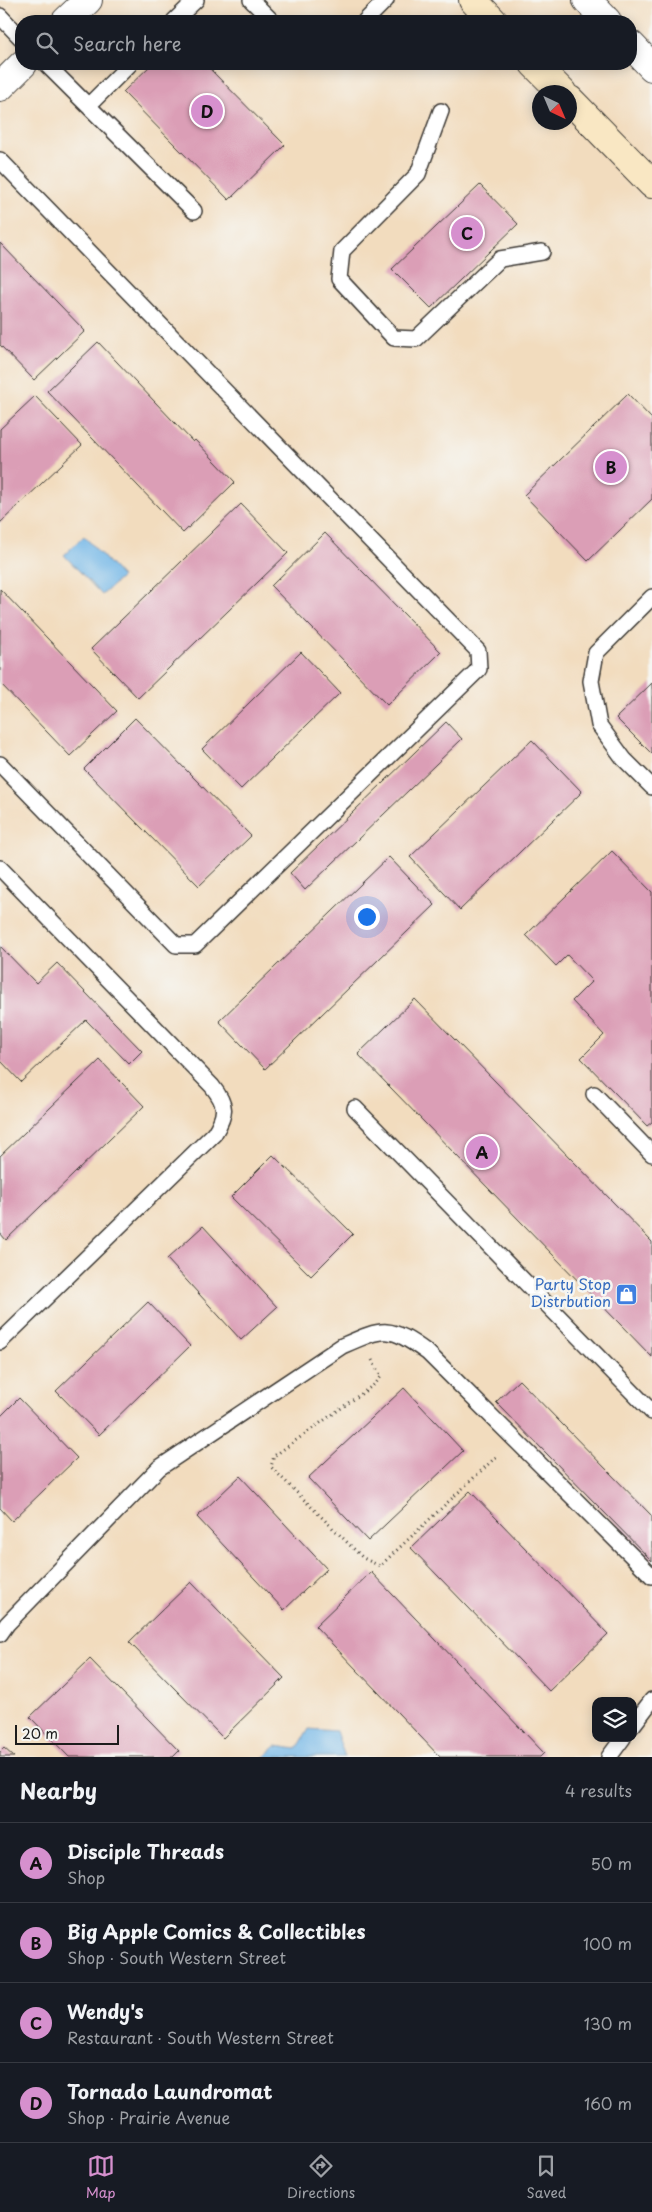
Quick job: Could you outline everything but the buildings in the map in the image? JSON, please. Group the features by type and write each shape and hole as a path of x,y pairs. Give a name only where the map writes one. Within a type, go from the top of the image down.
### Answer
{"main road":[{"path":"473,0 487,15"},
{"path":"540,70 555,85"},
{"path":"577,107 652,184"}],"street":[{"path":"72,15 88,0"},
{"path":"587,0 601,15"},
{"path":"637,51 652,67"},
{"path":"0,87 17,70"}],"lane":[{"path":"180,15 196,0"},
{"path":"252,0 266,15"},
{"path":"370,15 386,0"},
{"path":"0,16 15,32"},
{"path":"52,70 194,211"},
{"path":"89,105 124,70"},
{"path":"441,111 418,174 342,250 339,279 394,338 416,339 500,259 542,252"},
{"path":"0,160 478,651 479,669 195,945 176,945 0,764"},
{"path":"652,598 596,653 592,681 599,725 624,759 652,787"},
{"path":"0,868 212,1086 222,1098 225,1108 222,1121 214,1134 0,1342"},
{"path":"594,1094 652,1154"},
{"path":"355,1108 652,1412"},
{"path":"0,1634 14,1617 159,1468 342,1346 372,1333 389,1330 408,1338 428,1353 652,1576"},
{"path":"637,1720 652,1700"},
{"path":"609,1757 620,1742"}],"path":[{"path":"356,1340 372,1360 381,1377 359,1397 274,1456 271,1467 363,1558 380,1566 515,1439"}],"water":[{"path":"84,536 122,577 102,595 64,555"},
{"path":"309,1729 336,1731 345,1757 264,1757 276,1746 297,1749"}],"place":[{"name":"Tornado Laundromat","path":"207,111"},
{"name":"Wendy's","path":"467,233"},
{"name":"Big Apple Comics & Collectibles","path":"611,467"},
{"name":"Disciple Threads","path":"482,1152"},
{"name":"Party Stop Distrbution","path":"627,1294"}]}
